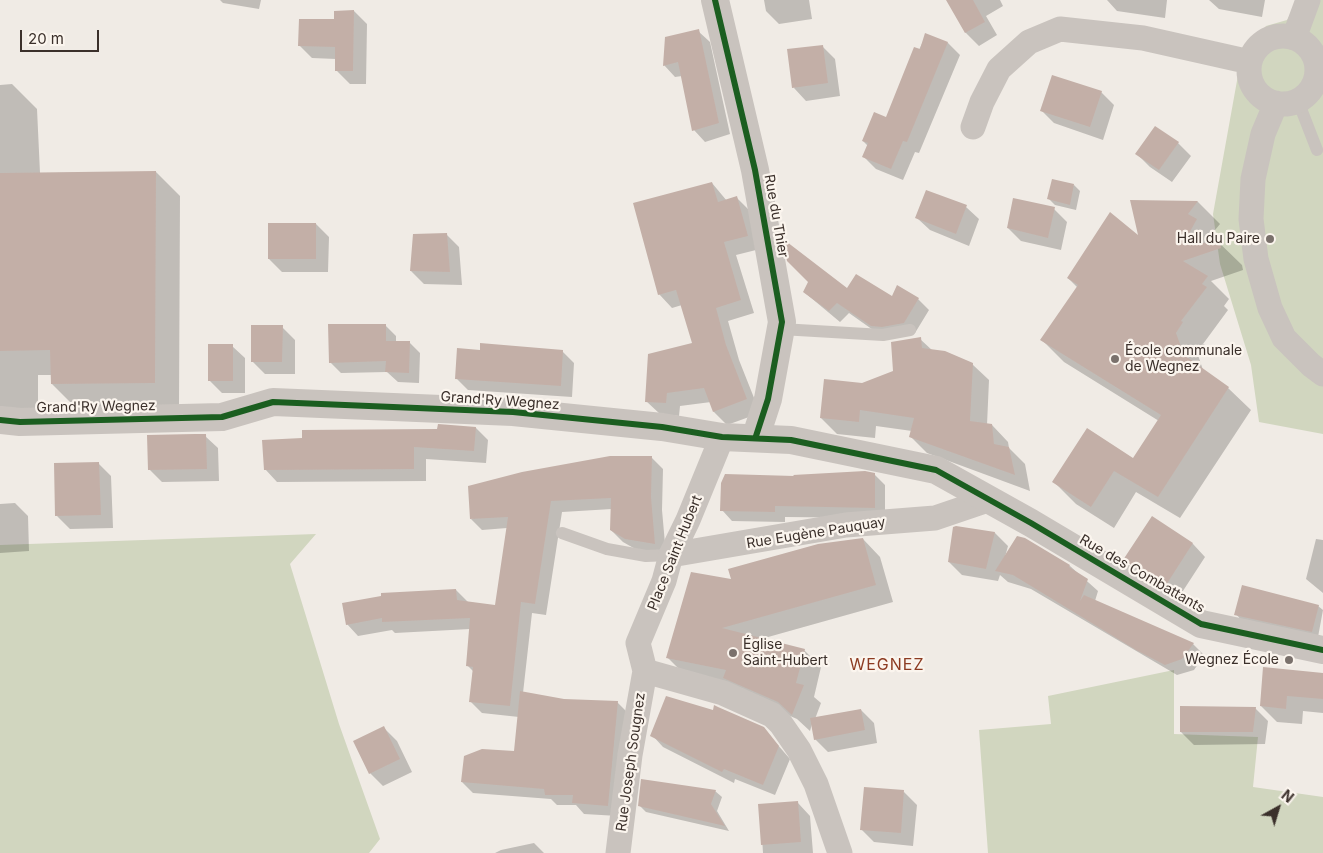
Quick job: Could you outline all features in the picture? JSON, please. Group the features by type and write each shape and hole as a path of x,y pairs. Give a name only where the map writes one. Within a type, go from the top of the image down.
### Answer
{"street":[{"name":"Rue du Thier","path":"715,0 755,170 782,322 768,399 756,436"},
{"path":"1294,38 1308,0"},
{"path":"973,127 982,102 999,69 1029,42 1060,29 1143,38 1250,62"},
{"path":"1282,37 1294,38 1310,50 1315,58 1319,81 1306,96 1287,102 1266,100 1252,83 1249,73 1250,62 1255,52 1272,39 1282,37"},
{"path":"1287,102 1263,134 1253,179 1251,219 1256,259 1270,308 1284,338 1311,365 1323,374"},
{"name":"Grand'Ry Wegnez","path":"0,420 20,422 222,417 273,402 513,412 662,427 722,436 756,436 791,440 936,470 988,500"},
{"name":"Place Saint Hubert","path":"645,671 638,643 664,582 671,555 688,520 722,436"},
{"name":"Rue Eugène Pauquay","path":"671,555 846,525 935,518 988,500"},
{"name":"Rue des Combattants","path":"988,500 1031,523 1201,624 1323,650"},
{"path":"645,671 723,693 772,716 782,724 799,750 816,784 840,853"},
{"name":"Rue Joseph Sougnez","path":"618,853 630,755 645,671"}],"lane":[{"path":"1287,102 1317,150"},
{"path":"781,329 883,335 910,330"},
{"path":"562,533 607,549 646,556 671,555"}],"green space":[{"name":"Hall du Paire","path":"1298,0 1323,0 1323,434 1259,422 1251,365 1220,264 1213,214 1242,53 1266,26 1287,20"},
{"path":"316,534 290,564 339,724 380,839 369,853 0,853 0,545"},
{"path":"1174,670 1174,734 1258,737 1253,787 1323,797 1323,853 988,853 979,730 1051,724 1048,696"}],"building":[{"path":"946,0 973,0 985,22 965,33"},
{"path":"354,10 353,71 335,71 335,47 298,46 299,19 334,19 334,11"},
{"path":"699,29 719,123 692,131 678,62 663,66 665,37"},
{"path":"925,33 948,42 907,142 903,141 891,169 862,157 868,143 862,141 874,112 886,117 914,47 920,49"},
{"path":"823,45 828,83 792,88 787,49"},
{"path":"1052,75 1102,91 1090,127 1040,111"},
{"path":"1155,126 1179,142 1159,170 1135,154"},
{"path":"156,171 155,383 51,384 50,350 0,351 0,173"},
{"path":"1052,179 1074,184 1070,205 1047,199"},
{"path":"712,182 718,202 737,196 748,236 724,242 741,300 716,308 726,345 747,399 713,412 704,388 667,393 666,403 645,402 648,354 692,343 676,290 658,295 633,203"},
{"path":"926,190 967,205 956,234 915,218"},
{"path":"1013,198 1055,207 1048,238 1007,228"},
{"path":"1130,200 1198,201 1188,214 1197,219 1183,244 1220,242 1221,248 1183,261 1208,276 1202,284 1207,287 1181,321 1183,322 1176,333 1184,355 1229,387 1158,497 1114,471 1091,507 1052,482 1087,428 1133,458 1161,415 1040,340 1078,285 1067,278 1110,212 1138,235"},
{"path":"268,223 316,223 316,259 268,259"},
{"path":"447,233 450,272 410,271 413,234"},
{"path":"787,242 847,288 856,274 892,296 897,285 919,298 904,323 882,327 871,326 837,303 829,311 803,292 808,282 787,261 784,245"},
{"path":"328,324 386,324 386,341 410,341 409,373 385,372 386,361 329,363"},
{"path":"251,325 283,325 282,362 251,362"},
{"path":"921,337 922,348 945,351 973,363 970,421 992,424 994,444 1009,447 1015,475 909,437 914,418 860,410 859,422 820,418 824,379 862,383 893,371 891,342"},
{"path":"480,343 563,350 561,386 455,379 457,348 480,350"},
{"path":"208,344 233,344 233,381 208,381"},
{"path":"438,424 476,427 474,451 414,447 414,469 264,470 262,440 302,438 302,430 437,429"},
{"path":"206,434 207,469 148,470 147,435"},
{"path":"610,456 652,456 651,497 655,544 625,539 610,530 611,498 551,501 535,604 521,602 510,706 469,702 473,667 466,666 470,618 382,622 382,618 346,625 342,603 381,596 381,593 456,589 457,600 495,605 508,517 470,519 468,486 522,472"},
{"path":"99,462 101,515 55,516 54,463"},
{"path":"865,471 875,473 875,508 775,506 775,512 720,511 721,483 725,474 794,476"},
{"path":"1152,516 1193,543 1166,585 1123,560"},
{"path":"953,527 995,532 986,569 948,562"},
{"path":"1017,536 1025,538 1070,565 1069,567 1088,579 1080,601 1084,595 1194,643 1182,659 1165,665 1136,650 1013,575 995,571"},
{"path":"863,538 876,585 722,628 805,649 796,683 804,685 792,715 778,702 723,678 726,670 666,658 691,572 731,579 728,569 818,544"},
{"path":"1242,585 1319,605 1312,632 1234,615"},
{"path":"1263,667 1323,673 1323,699 1287,696 1286,709 1260,706"},
{"path":"520,691 564,699 618,701 608,806 572,803 573,795 545,795 544,789 461,782 464,756 482,749 514,751"},
{"path":"666,696 713,710 714,705 764,727 779,746 763,785 724,769 722,772 650,736"},
{"path":"1180,706 1256,707 1253,732 1180,732"},
{"path":"861,709 865,730 814,740 810,718"},
{"path":"384,726 400,759 369,774 353,741"},
{"path":"641,779 716,790 711,804 725,826 638,806"},
{"path":"864,787 904,790 901,833 860,830"},
{"path":"798,801 801,842 761,845 758,804"}],"cycle path":[{"path":"715,0 755,170 782,322 768,399 756,436"},
{"path":"0,420 20,422 222,417 273,402 513,412 662,427 722,437 791,440 936,470 1031,523 1201,624 1323,650"}],"place":[{"name":"Hall du Paire","path":"1270,239"},
{"name":"École communale de Wegnez","path":"1115,359"},
{"name":"Église Saint-Hubert","path":"733,653"},
{"name":"Wegnez École","path":"1289,660"}],"district":[{"name":"WEGNEZ","path":"887,665"}]}
